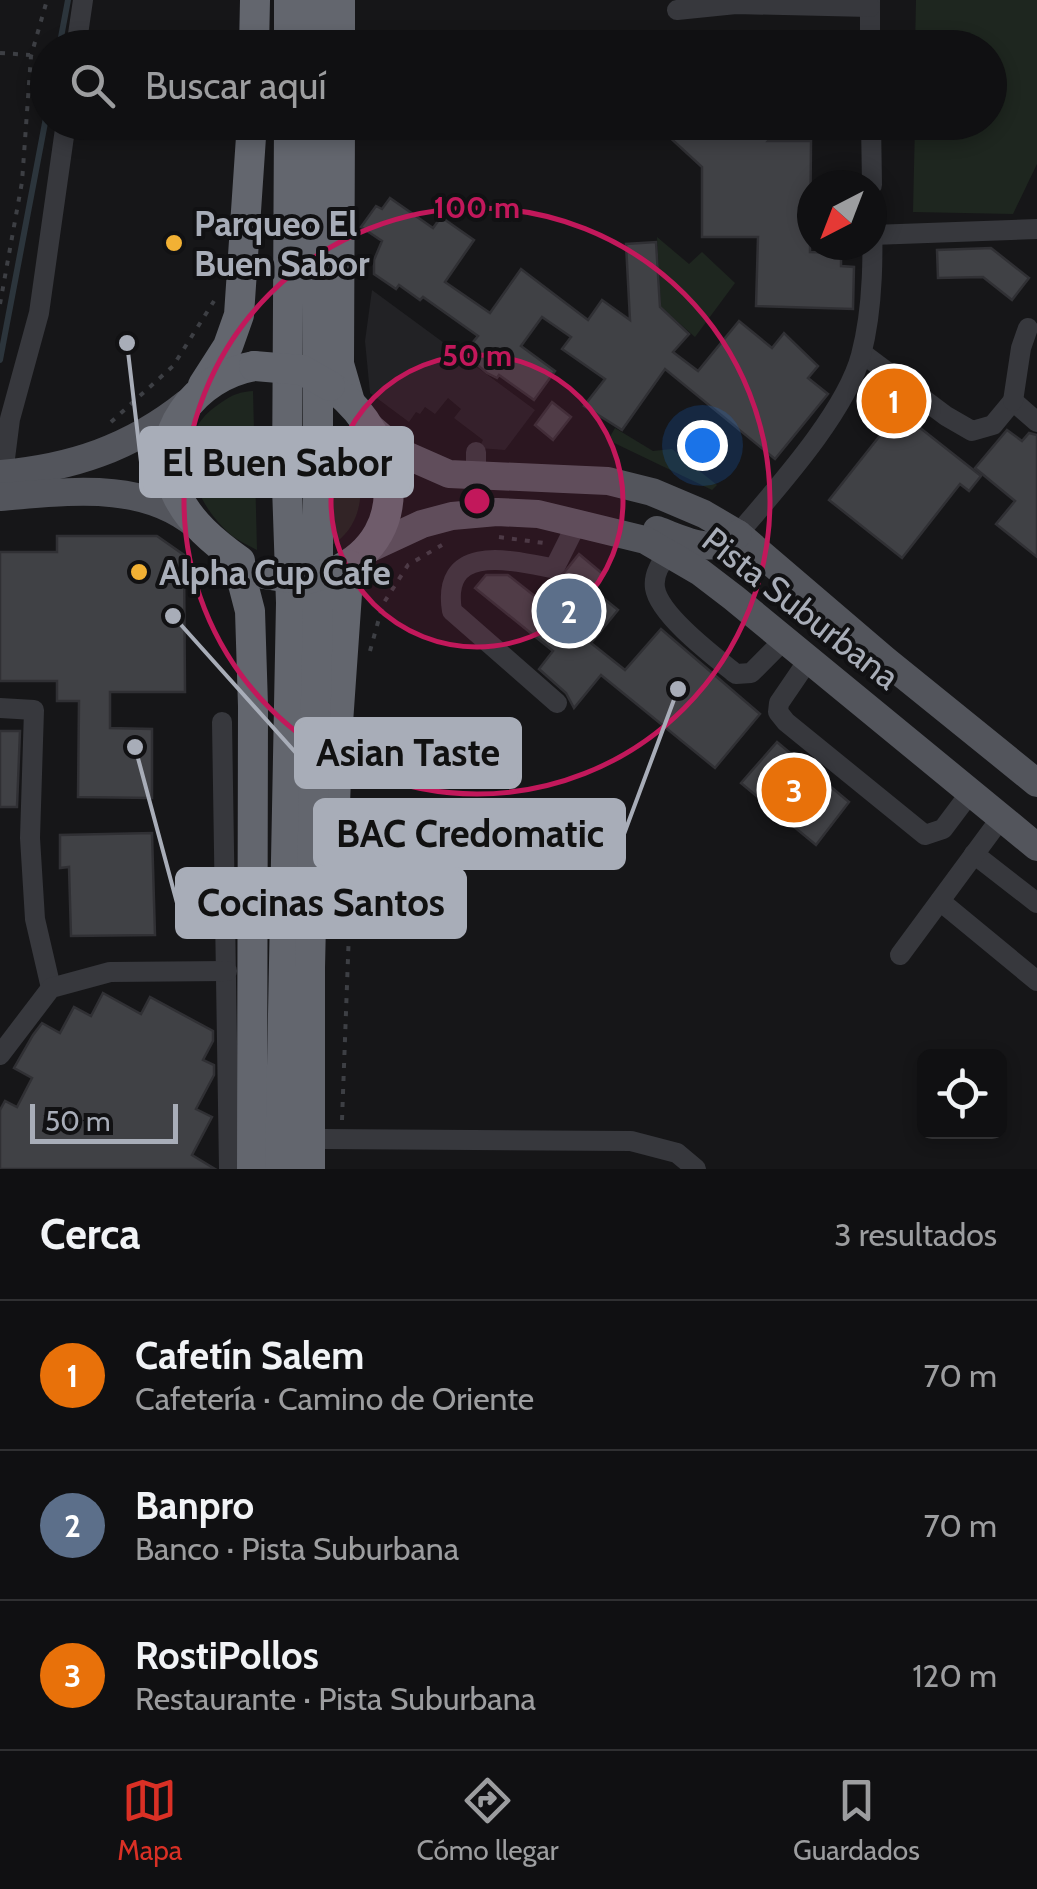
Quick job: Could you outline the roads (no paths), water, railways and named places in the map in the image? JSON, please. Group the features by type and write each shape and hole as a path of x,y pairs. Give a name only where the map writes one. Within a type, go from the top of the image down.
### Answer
{"highway":[{"path":"254,30 255,0"},
{"path":"289,0 289,30"},
{"path":"317,0 317,30"},
{"path":"340,0 340,30"},
{"path":"251,140 238,315 228,346 175,424 169,463 177,495 215,541 242,584 250,611 252,1169"},
{"path":"289,140 287,486 304,605 310,1169"},
{"path":"280,1169 304,605 317,140"},
{"path":"340,140 340,393"},
{"path":"193,397 220,377 254,366 302,370 340,393 371,428 385,464 390,501 381,529 350,562 304,580 264,574 215,541"},
{"path":"329,1149 338,723 350,562"}],"main road":[{"path":"1,482 101,454 147,431 193,397"},
{"name":"Pista Suburbana","path":"371,428 399,452 448,474 476,464 627,484 680,502 738,534 1037,783"},
{"path":"1,482 139,496 180,512 215,541"},
{"name":"Pista Suburbana","path":"350,562 422,524 452,516 497,512 538,514 572,534 645,540 670,552 723,590 1037,847"},
{"path":"538,514 608,517 704,546 720,546 738,534"}],"street":[{"path":"79,30 83,0"},
{"path":"676,10 736,4 870,3 870,30"},
{"path":"1,482 10,419 39,313 63,140"},
{"path":"871,140 872,170"},
{"path":"887,235 1037,230"},
{"path":"738,534 839,402 862,353 871,260"},
{"path":"862,353 972,431 993,424 1014,401 1021,348 1028,328"},
{"path":"1014,401 1037,422"},
{"path":"556,704 452,611 450,594 455,579 470,564 501,558 550,568 556,565 572,534"},
{"path":"670,552 657,568 654,587 662,604 736,674 751,673 784,639"},
{"path":"810,659 780,702 778,712 786,722 925,835 943,829 970,794"},
{"path":"0,708 34,710 31,854 35,919 51,988"},
{"path":"222,722 230,1169"},
{"path":"900,956 1001,818"},
{"path":"974,854 1037,902"},
{"path":"940,901 1037,980"},
{"path":"0,1055 51,988 110,972 226,970"},
{"path":"329,1149 631,1141 677,1152 696,1169"}],"waterway":[{"path":"62,30 68,0"},
{"path":"0,360 42,140"}],"place":[{"name":"Parqueo El Buen Sabor","path":"174,243"},
{"name":"El Buen Sabor","path":"127,343"},
{"name":"Cafetín Salem","path":"894,401"},
{"name":"Alpha Cup Cafe","path":"139,572"},
{"name":"Banpro","path":"569,611"},
{"name":"Asian Taste","path":"173,616"},
{"name":"BAC Credomatic","path":"678,689"},
{"name":"Cocinas Santos","path":"135,747"},
{"name":"RostiPollos","path":"794,790"}]}
